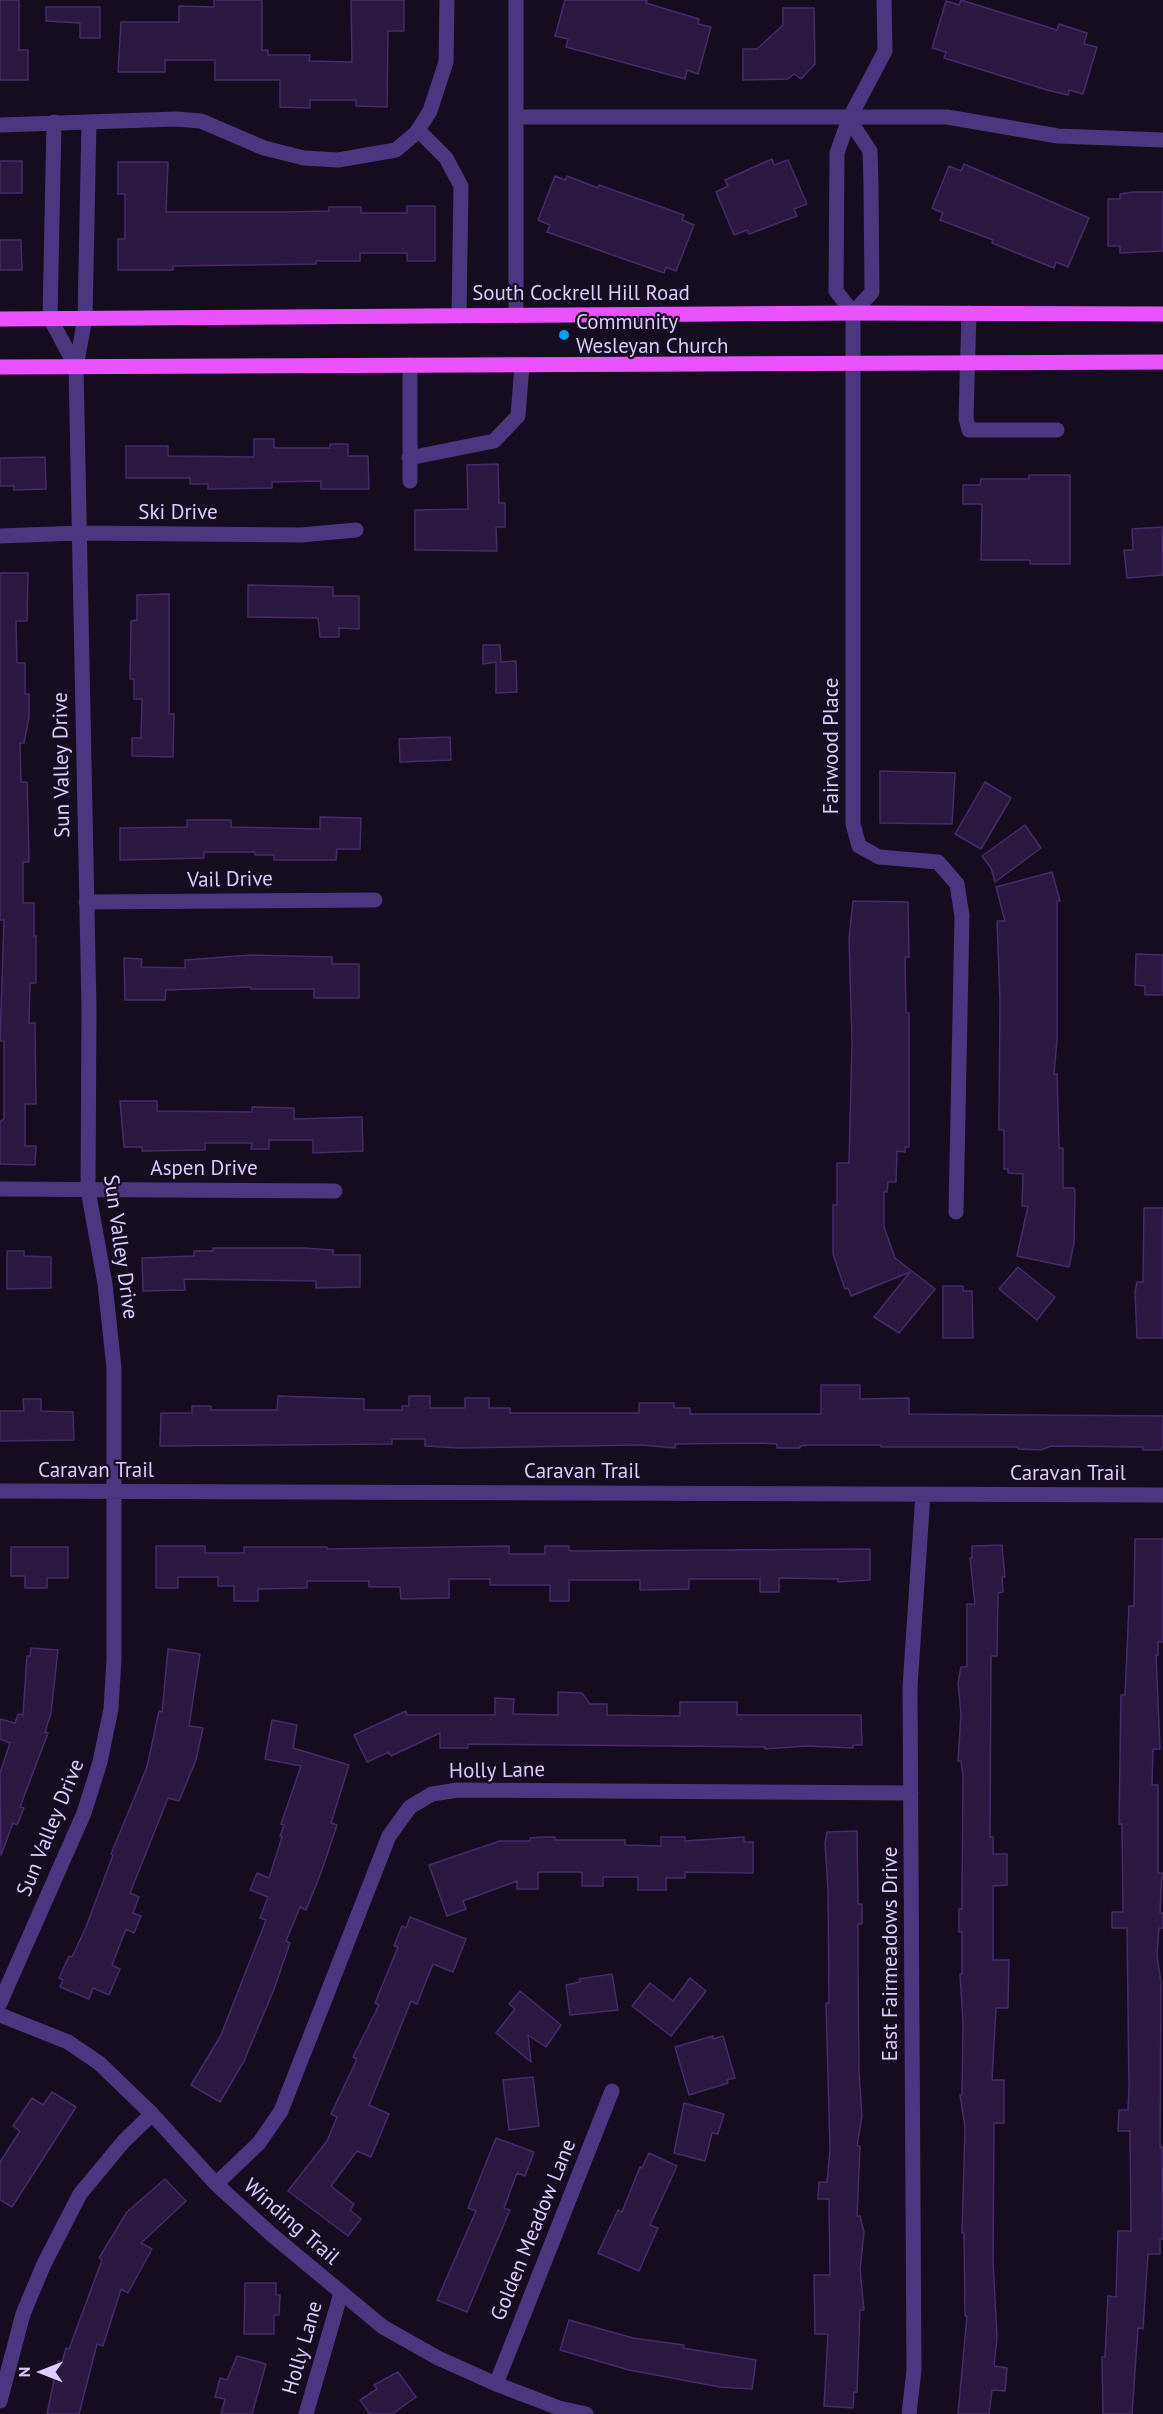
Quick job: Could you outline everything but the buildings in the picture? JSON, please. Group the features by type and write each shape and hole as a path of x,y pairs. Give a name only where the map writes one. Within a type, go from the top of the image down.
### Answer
{"main road":[{"name":"South Cockrell Hill Road","path":"0,319 853,313 1163,314"},
{"path":"0,366 1163,362"}],"street":[{"path":"0,124 176,119 201,121 264,148 304,158 338,160 396,150 418,130 430,111 446,62 447,0"},
{"path":"516,0 516,316"},
{"path":"849,119 870,151 871,185 872,292 853,313 836,291 837,153 849,119 885,51 884,0"},
{"path":"516,117 849,119 947,117 1058,136 1163,140"},
{"path":"54,122 50,318 76,367"},
{"name":"Sun Valley Drive","path":"0,2003 84,1813 100,1762 111,1709 114,1659 114,1368 105,1284 88,1190 89,1009 76,367 85,318 89,122"},
{"path":"418,130 447,158 461,186 459,316"},
{"name":"Fairwood Place","path":"853,313 853,824 859,846 869,852 879,857 938,862 957,884 962,916 956,1212"},
{"path":"969,314 966,418 969,430 1058,430"},
{"path":"410,365 410,481"},
{"path":"409,458 494,441 518,416 522,365"},
{"name":"Ski Drive","path":"0,536 79,533 301,535 356,530"},
{"name":"Vail Drive","path":"86,902 375,900"},
{"name":"Aspen Drive","path":"0,1189 335,1191"},
{"name":"Caravan Trail","path":"0,1491 1163,1495"},
{"name":"East Fairmeadows Drive","path":"909,2414 914,2370 910,1687 922,1494"},
{"name":"Holly Lane","path":"216,2184 260,2143 281,2111 389,1836 410,1807 432,1794 458,1790 910,1792"},
{"name":"Winding Trail","path":"0,2015 68,2042 99,2063 152,2114 216,2184 383,2327 438,2358 496,2384 559,2408 586,2414"},
{"name":"Golden Meadow Lane","path":"496,2384 612,2091"},
{"path":"0,2401 22,2314 44,2264 80,2194 124,2141 152,2114"},
{"name":"Holly Lane","path":"306,2414 341,2293"}],"place":[{"name":"Community Wesleyan Church","path":"564,335"}]}
